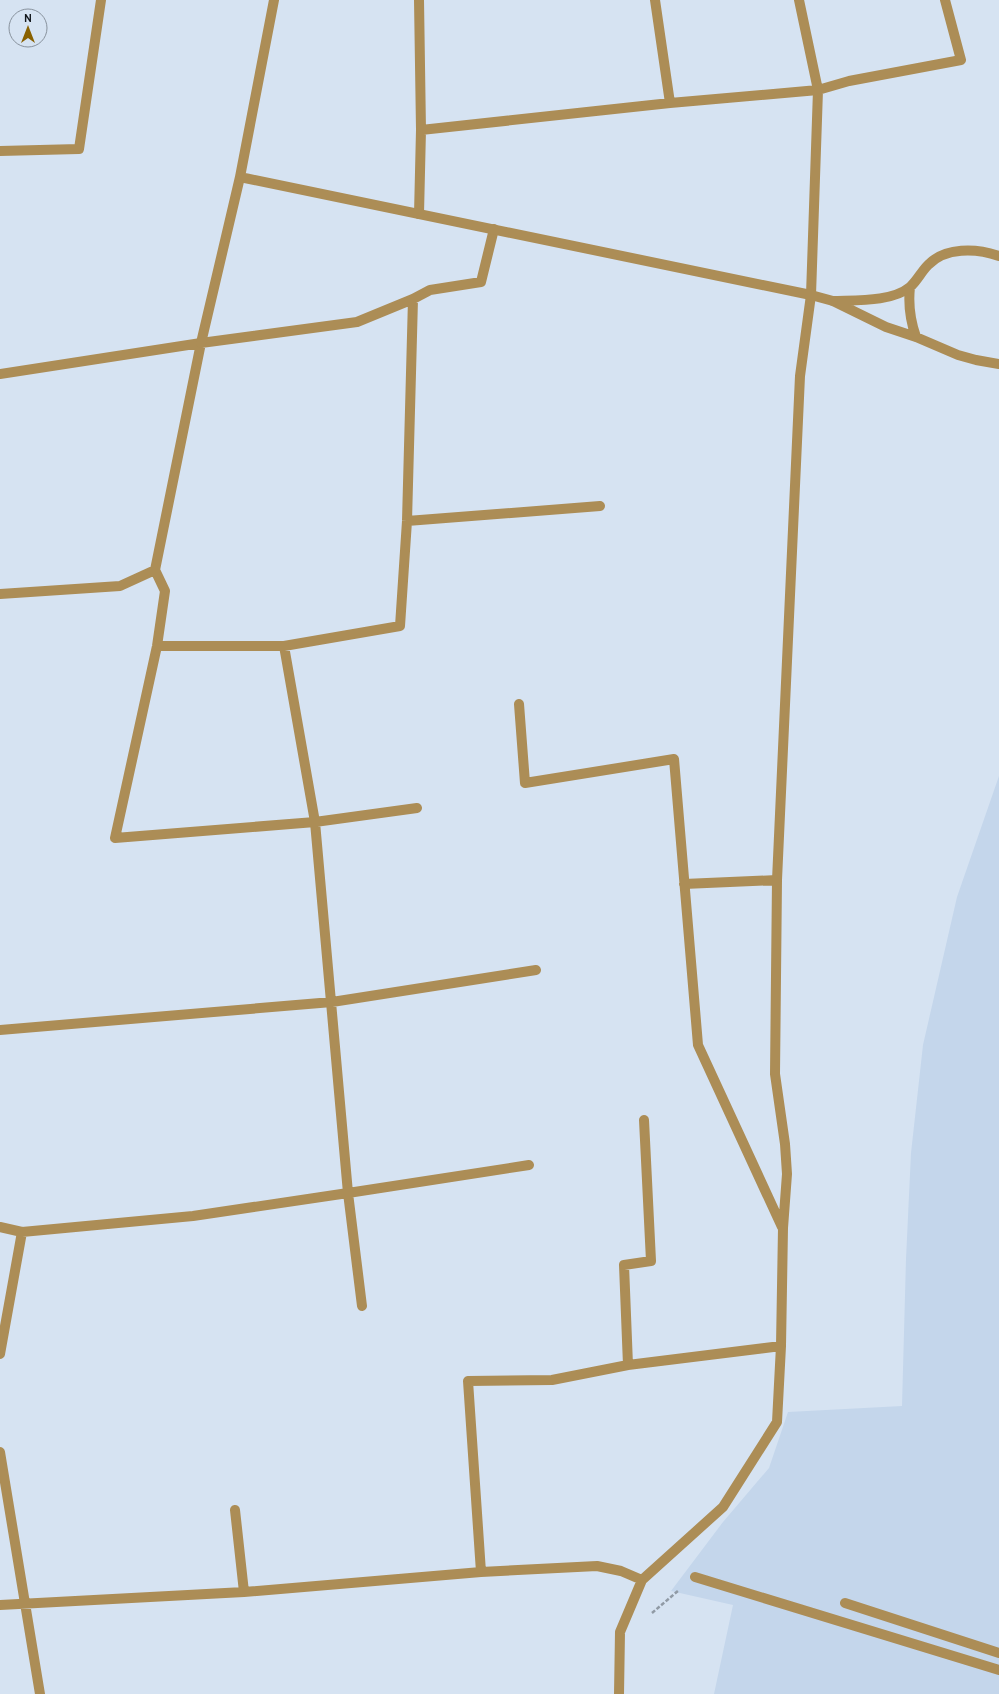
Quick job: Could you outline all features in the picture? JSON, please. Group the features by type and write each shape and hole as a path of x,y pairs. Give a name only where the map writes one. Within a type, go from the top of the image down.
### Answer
{"street":[{"path":"0,152 79,149 101,0"},
{"path":"274,0 240,177 201,343 155,570 166,591 157,646 115,838 316,822 417,808"},
{"path":"419,0 421,130 419,214"},
{"path":"655,0 670,103"},
{"path":"619,1694 620,1632 642,1580 723,1507 777,1422 781,1346 783,1228 787,1174 785,1144 775,1074 777,880 800,376 811,295 818,90 799,0"},
{"path":"421,130 670,103 818,90 849,81 961,60 945,0"},
{"path":"240,177 811,295 833,301 886,327 916,337 958,355 999,364"},
{"path":"0,374 201,343 356,322 413,299 430,290 480,282 494,229"},
{"path":"833,301 879,298 893,295 910,287 928,265 939,256 948,252 976,251 999,256"},
{"path":"910,287 909,297 911,322 916,337"},
{"path":"157,646 284,646 400,626 407,521 413,299"},
{"path":"407,521 600,506"},
{"path":"0,594 120,586 155,570"},
{"path":"284,646 316,822 348,1193 362,1306"},
{"path":"519,704 525,783 674,759 698,1045 783,1228"},
{"path":"684,884 777,880"},
{"path":"0,1030 332,1002 536,970"},
{"path":"628,1365 624,1265 651,1261 644,1120"},
{"path":"0,1227 22,1232 193,1216 529,1165"},
{"path":"0,1354 22,1232"},
{"path":"481,1572 468,1381 552,1380 628,1365 781,1346"},
{"path":"0,1452 40,1694"},
{"path":"235,1510 244,1592"},
{"path":"0,1605 25,1602 244,1592 481,1572 597,1566 621,1571 642,1580"},
{"path":"695,1577 999,1670"},
{"path":"845,1603 999,1653"}],"path":[{"path":"648,1616 695,1577"}],"shaded area":[{"path":"999,776 999,1694 714,1694 733,1605 671,1591 723,1522 769,1468 788,1412 902,1406 906,1259 911,1153 923,1045 957,897"}]}
